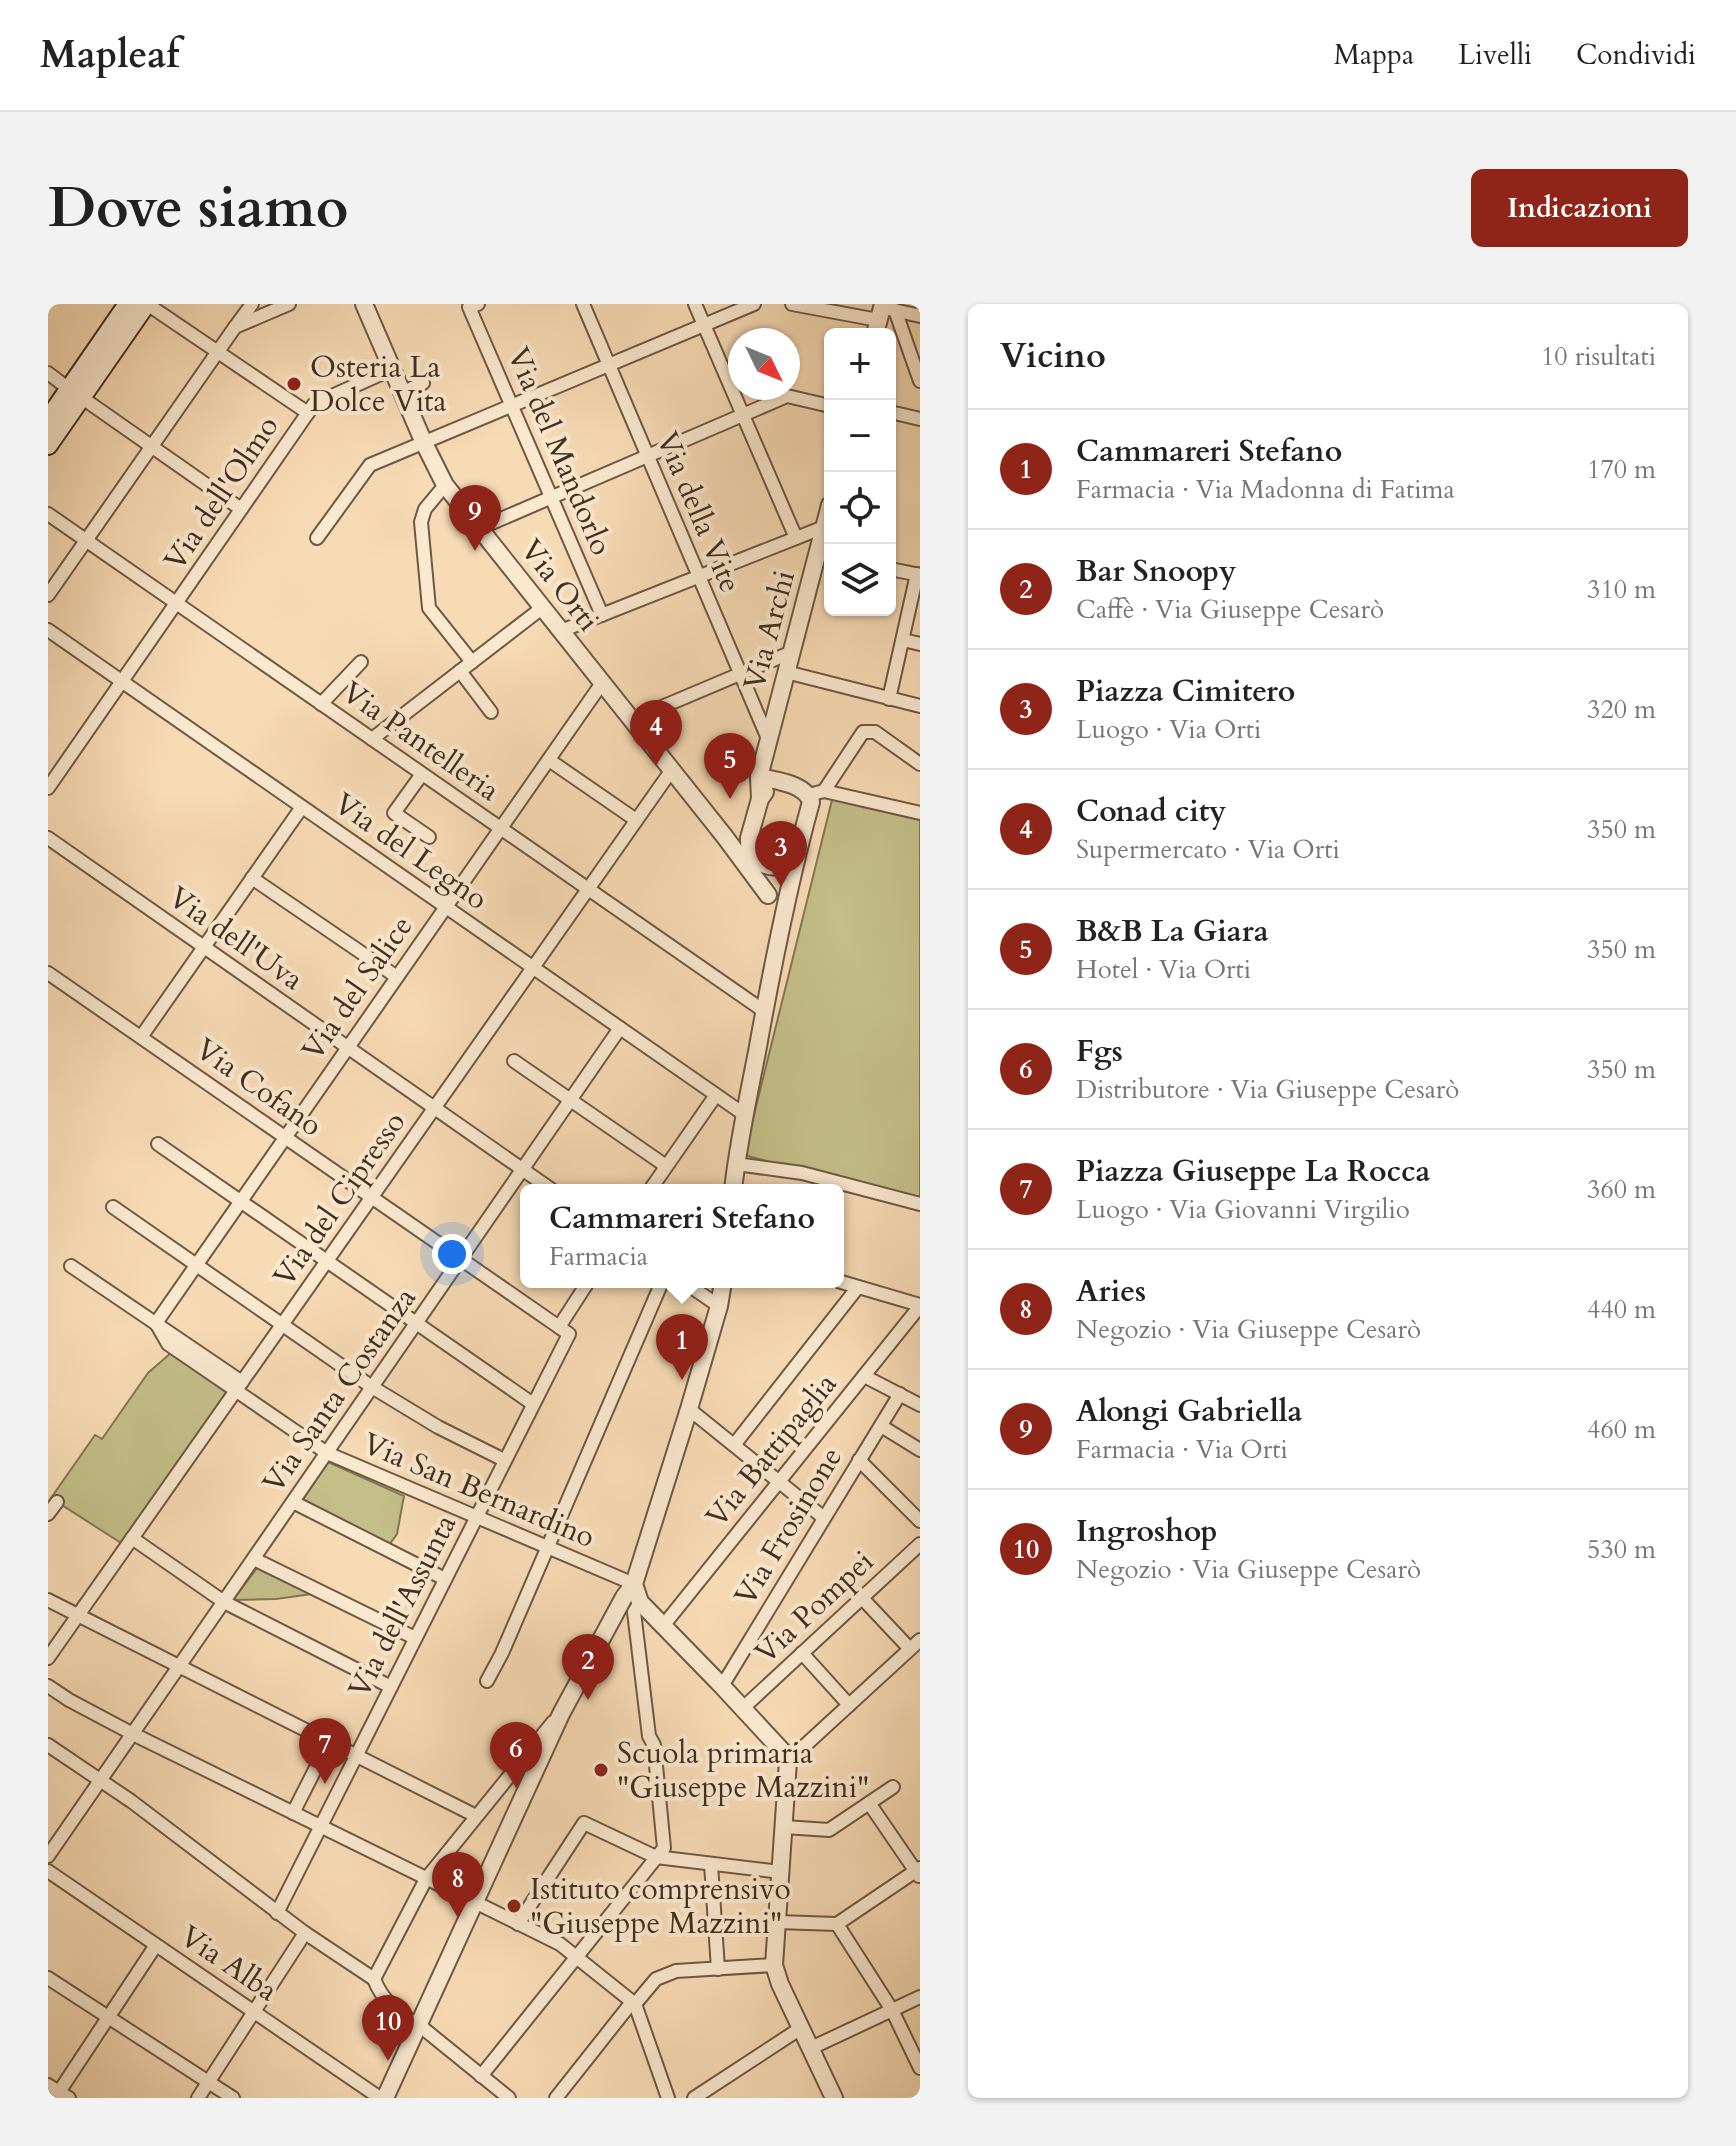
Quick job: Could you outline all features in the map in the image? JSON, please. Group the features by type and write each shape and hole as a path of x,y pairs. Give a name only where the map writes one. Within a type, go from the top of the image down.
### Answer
{"main road":[{"path":"48,420 75,393 144,307"},
{"path":"48,445 75,393"}],"street":[{"path":"48,595 252,304"},
{"path":"235,327 289,304"},
{"name":"Via Orti","path":"364,304 445,485 725,837"},
{"name":"Via della Vite","path":"583,304 769,741"},
{"path":"695,304 796,538"},
{"path":"317,538 370,465 754,304"},
{"path":"797,305 920,316"},
{"name":"Via del Mandorlo","path":"474,306 512,406 602,615"},
{"path":"144,307 308,413"},
{"path":"883,315 920,381"},
{"name":"Via dell'Olmo","path":"48,788 314,404 392,369"},
{"path":"48,373 241,509"},
{"path":"402,393 423,383"},
{"path":"480,528 787,396 824,405"},
{"path":"896,413 920,419"},
{"path":"445,485 422,514 429,608 472,662"},
{"name":"Via Pantelleria","path":"48,514 764,1011"},
{"path":"561,631 824,527"},
{"name":"Via Archi","path":"755,859 749,844 760,799 760,773 786,672 824,556"},
{"path":"889,699 919,574 896,570"},
{"path":"372,739 542,608"},
{"name":"Via del Legno","path":"48,630 745,1115"},
{"path":"903,640 920,644"},
{"path":"631,720 792,652"},
{"path":"321,704 361,662"},
{"path":"460,671 491,712"},
{"path":"786,672 920,706"},
{"name":"Via del Salice","path":"156,1323 602,683"},
{"path":"734,1184 772,965 811,802 824,791 863,732 875,732 920,764"},
{"path":"549,760 636,820"},
{"name":"Via del Cipresso","path":"48,1658 671,771"},
{"path":"760,773 793,786 920,813"},
{"path":"422,774 394,813 429,837"},
{"path":"760,799 767,790 781,783"},
{"path":"141,1037 302,807"},
{"path":"725,837 755,859 775,868 795,862"},
{"path":"725,837 768,895"},
{"name":"Via dell'Uva","path":"48,838 543,1184"},
{"path":"755,859 773,919 772,965"},
{"path":"252,878 397,977"},
{"name":"Via Cofano","path":"48,973 559,1327"},
{"name":"Via Santa Costanza","path":"48,1856 620,1028"},
{"path":"514,1061 666,1166"},
{"path":"654,1184 716,1095"},
{"path":"158,1144 533,1404"},
{"path":"736,1164 802,1173 844,1184"},
{"path":"844,1184 920,1204"},
{"path":"113,1207 372,1387 438,1427 504,1460"},
{"name":"Via San Bernardino","path":"71,1266 156,1323 168,1344 239,1386 327,1453 634,1584"},
{"path":"844,1283 920,1306"},
{"path":"734,1445 858,1287"},
{"name":"Via dell'Assunta","path":"322,1830 569,1334 559,1327 584,1288"},
{"path":"487,1681 502,1653 659,1288"},
{"path":"693,1288 719,1306"},
{"path":"383,2098 561,1714 634,1584 689,1409 722,1288"},
{"name":"Via Battipaglia","path":"663,1626 920,1306"},
{"path":"864,1376 920,1405"},
{"name":"Via Frosinone","path":"722,1686 900,1394"},
{"path":"689,1409 824,1518"},
{"path":"881,1426 920,1450"},
{"path":"859,1460 920,1521"},
{"path":"48,1514 57,1502"},
{"path":"293,1502 445,1579"},
{"path":"132,1538 224,1602 391,1687"},
{"name":"Via Pompei","path":"743,1708 920,1544"},
{"path":"254,1559 415,1638"},
{"path":"634,1584 640,1602 743,1708 788,1761 774,1965 834,2098"},
{"path":"788,1761 915,1645 862,1598"},
{"path":"48,1600 326,1740 360,1754 476,1816"},
{"path":"481,2076 664,1848 654,1745 649,1736 634,1612 640,1602"},
{"path":"802,1653 849,1705"},
{"path":"48,1686 133,1734 322,1830 560,1944 634,2003 668,2098"},
{"path":"374,1979 426,1879 561,1714"},
{"path":"290,1812 326,1740"},
{"path":"48,1745 131,1801 277,1913 374,1979 379,1992 403,2017 419,2025 509,2098"},
{"path":"784,1827 829,1830 893,1787"},
{"path":"777,1922 837,1924 918,1872 869,1803"},
{"path":"518,1924 584,1823 656,1857 781,1872"},
{"path":"277,1913 322,1830"},
{"path":"711,1864 718,1969"},
{"name":"Via Alba","path":"48,1871 383,2098"},
{"path":"837,1924 892,2010 920,2068"},
{"path":"198,2098 305,1933"},
{"path":"58,2093 156,1945"},
{"path":"556,2098 656,1979 676,1971 774,1965"},
{"path":"48,1978 233,2098"},
{"path":"811,2048 920,1997"},
{"path":"694,2098 801,2028"}],"shaded area":[{"path":"833,796 920,819 920,1201 744,1155"},
{"path":"172,1352 227,1392 121,1543 51,1498 95,1435 102,1439 148,1373"},
{"path":"328,1462 404,1496 397,1534 389,1545 302,1501"},
{"path":"257,1568 312,1594 233,1600"}],"place":[{"name":"Osteria La Dolce Vita","path":"294,384"},
{"name":"Alongi Gabriella","path":"475,551"},
{"name":"Conad city","path":"656,766"},
{"name":"B&B La Giara","path":"730,799"},
{"name":"Piazza Cimitero","path":"781,887"},
{"name":"Cammareri Stefano","path":"682,1380"},
{"name":"Bar Snoopy","path":"588,1700"},
{"name":"Scuola primaria \"Giuseppe Mazzini\"","path":"601,1770"},
{"name":"Piazza Giuseppe La Rocca","path":"325,1784"},
{"name":"Fgs","path":"516,1788"},
{"name":"Istituto comprensivo \"Giuseppe Mazzini\"","path":"514,1906"},
{"name":"Aries","path":"458,1918"},
{"name":"Ingroshop","path":"388,2061"}]}
